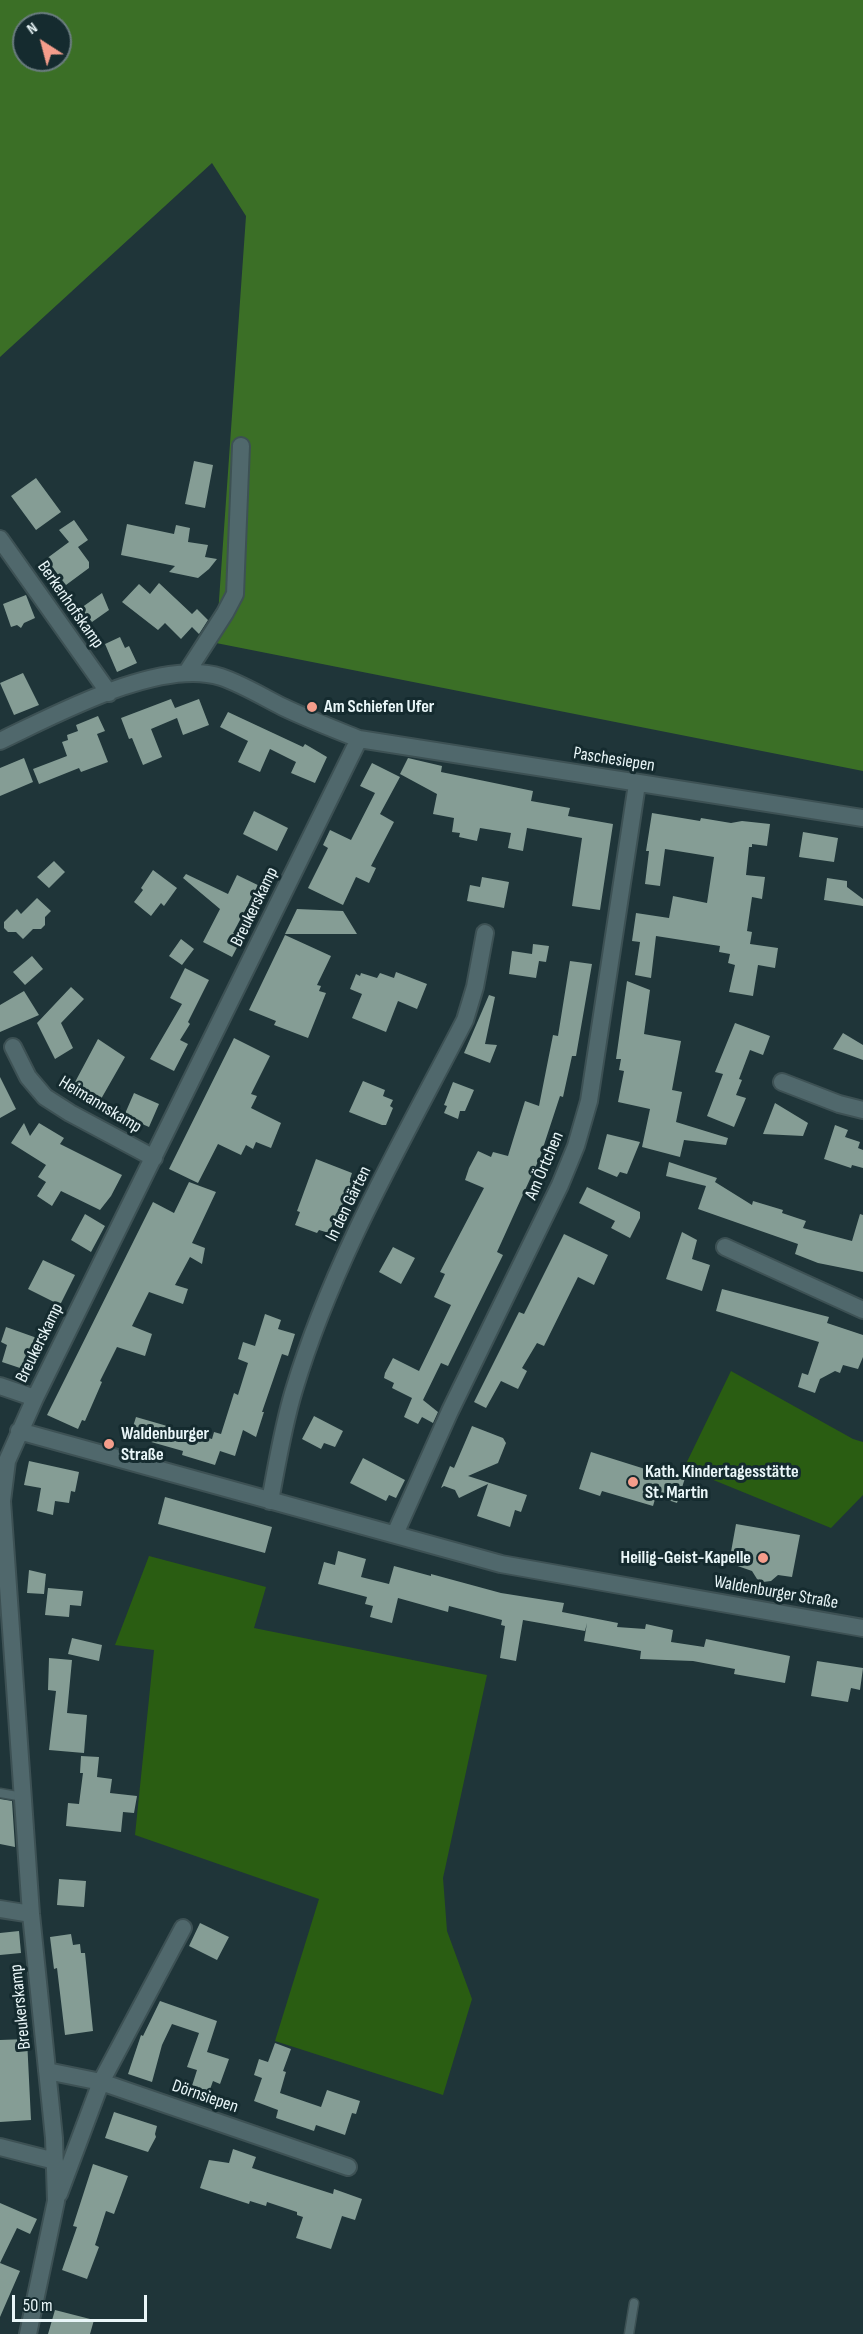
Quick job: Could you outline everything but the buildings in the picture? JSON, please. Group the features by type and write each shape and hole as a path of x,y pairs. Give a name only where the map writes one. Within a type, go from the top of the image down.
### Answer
{"street":[{"path":"187,672 235,594 242,446"},
{"name":"Berkenhofskamp","path":"0,539 109,693"},
{"path":"0,741 109,693 149,679 187,672 220,677 307,718 359,739"},
{"name":"Paschesiepen","path":"359,739 863,818"},
{"name":"Breukerskamp","path":"56,2201 55,2161 31,1914 24,1797 7,1639 2,1501 7,1461 34,1398 359,739"},
{"name":"Am Örtchen","path":"395,1534 450,1411 560,1185 576,1146 589,1101 637,784"},
{"name":"In den Gärten","path":"270,1501 293,1391 327,1296 372,1201 465,1020 475,987 485,933"},
{"name":"Heimannskamp","path":"13,1047 28,1077 45,1097 154,1158"},
{"path":"782,1082 839,1104 863,1110"},
{"path":"725,1247 863,1310"},
{"path":"0,1386 34,1398"},
{"name":"Waldenburger Straße","path":"19,1431 501,1564 863,1627"},
{"path":"0,1909 31,1914"},
{"name":"Breukerskamp","path":"28,2334 56,2201 101,2082 183,1928"},
{"name":"Dörnsiepen","path":"47,2071 101,2082 348,2167"},
{"path":"0,2147 55,2161"}],"lane":[{"path":"0,1793 24,1797"},
{"path":"629,2334 634,2303"}],"green space":[{"path":"0,0 863,0 863,771 216,643 246,216 212,163 0,357"},
{"path":"731,1371 853,1439 863,1442 863,1495 831,1528 684,1468"},
{"path":"149,1556 266,1587 254,1628 487,1675 443,1878 447,1931 472,1999 443,2095 275,2041 319,1899 135,1835 154,1650 115,1645"}],"place":[{"name":"Am Schiefen Ufer","path":"312,707"},
{"name":"Waldenburger Straße","path":"109,1444"},
{"name":"Kath. Kindertagesstätte St. Martin","path":"633,1482"},
{"name":"Heilig-Geist-Kapelle","path":"763,1558"}]}
